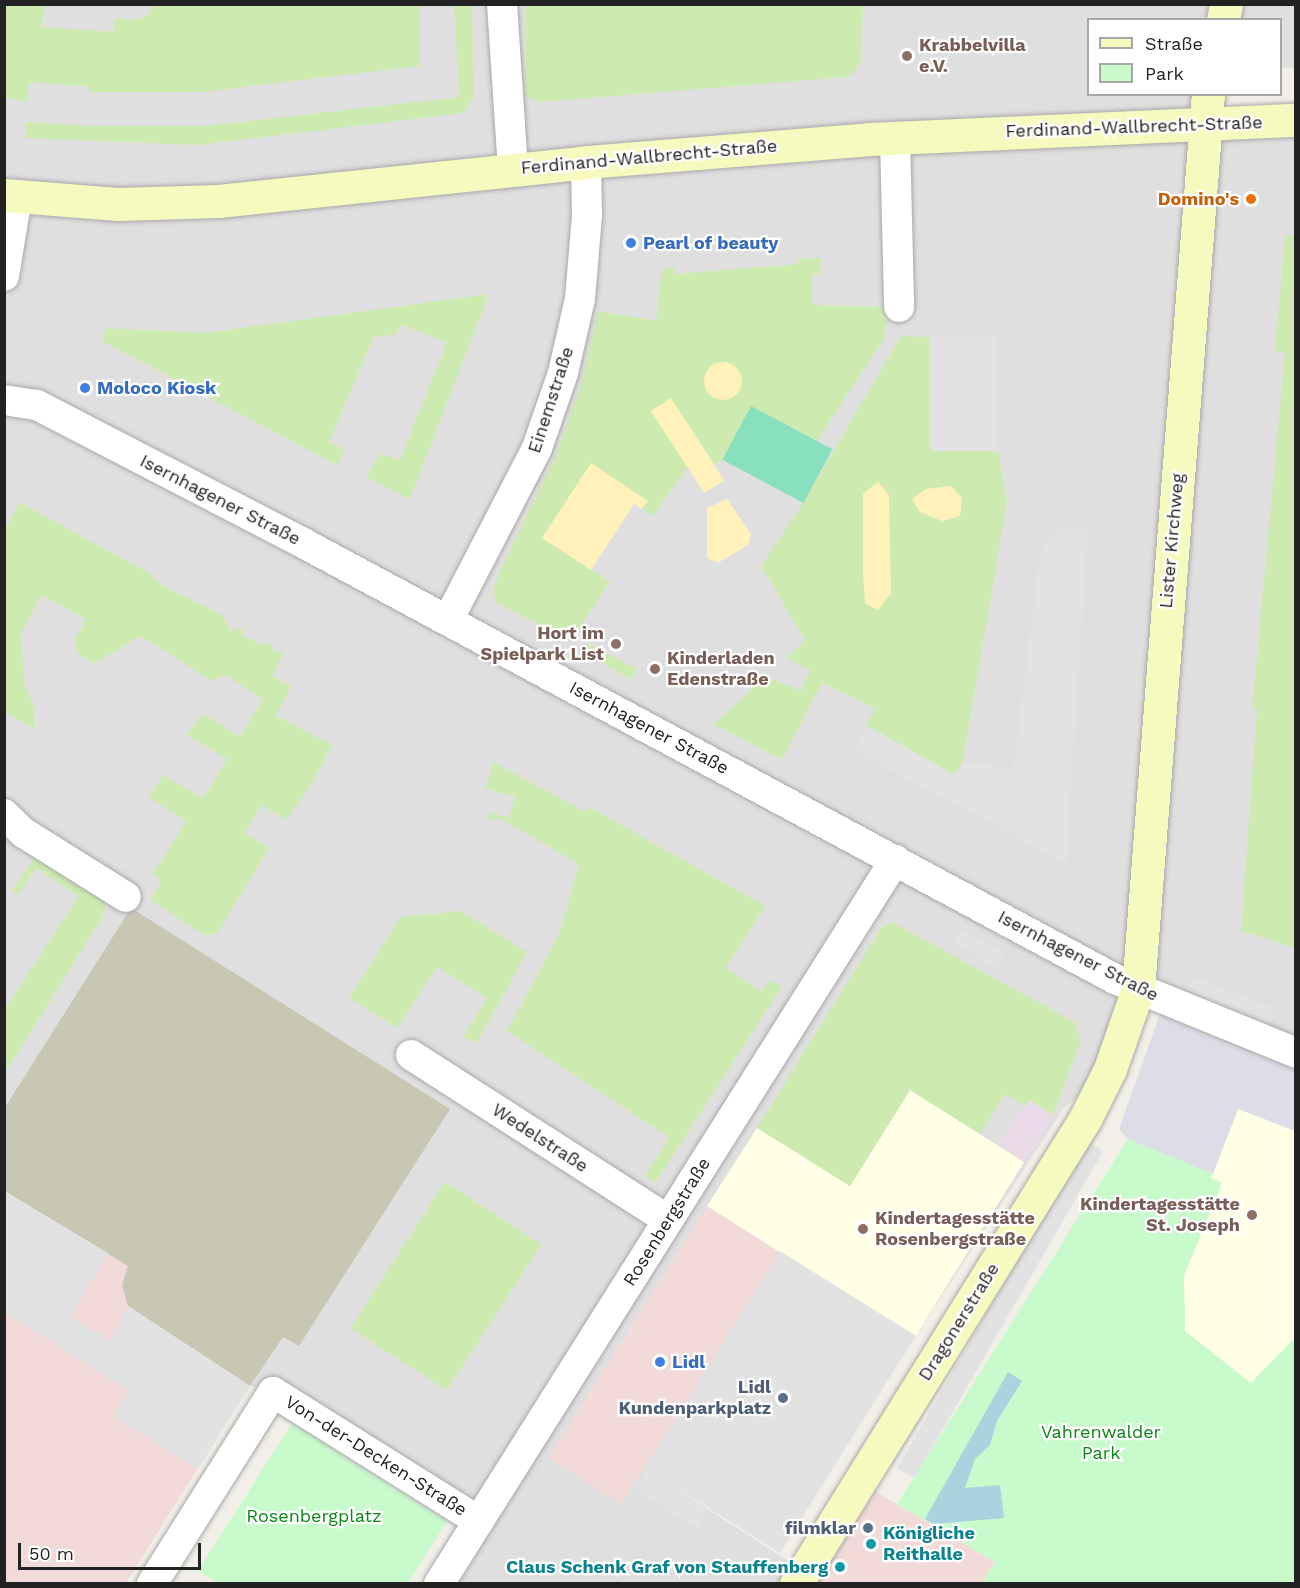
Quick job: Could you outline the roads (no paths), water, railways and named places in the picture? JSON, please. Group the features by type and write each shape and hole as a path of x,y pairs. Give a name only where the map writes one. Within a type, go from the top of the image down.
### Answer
{"street":[{"path":"502,4 513,169"},
{"name":"Ferdinand-Wallbrecht-Straße","path":"11,196 118,204 218,201 586,162 895,138 1208,109 1296,120"},
{"name":"Lister Kirchweg","path":"1138,989 1208,109"},
{"path":"895,138 899,307"},
{"name":"Einemstraße","path":"448,620 537,448 563,373 580,299 587,216 586,162"},
{"path":"4,276 11,196"},
{"name":"Isernhagener Straße","path":"4,400 37,405 448,620 1138,989 1296,1053"},
{"path":"4,814 24,833 126,897"},
{"name":"Rosenbergstraße","path":"439,1584 895,860"},
{"name":"Dragonerstraße","path":"796,1584 1085,1119 1118,1048 1138,989"},
{"name":"Wedelstraße","path":"411,1056 668,1220"},
{"name":"Von-der-Decken-Straße","path":"160,1581 273,1392 479,1521"}],"water":[{"path":"1008,1372 1022,1381 997,1421 990,1445 975,1459 965,1488 1000,1485 1004,1518 934,1524 925,1519"}],"place":[{"name":"Krabbelvilla e.V.","path":"907,56"},
{"name":"Domino's","path":"1251,199"},
{"name":"Pearl of beauty","path":"631,243"},
{"name":"Moloco Kiosk","path":"85,388"},
{"name":"Hort im Spielpark List","path":"616,644"},
{"name":"Kinderladen Edenstraße","path":"655,669"},
{"name":"Kindertagesstätte St. Joseph","path":"1252,1215"},
{"name":"Kindertagesstätte Rosenbergstraße","path":"863,1229"},
{"name":"Lidl","path":"660,1362"},
{"name":"Lidl Kundenparkplatz","path":"783,1398"},
{"name":"filmklar","path":"868,1528"},
{"name":"Königliche Reithalle","path":"871,1544"},
{"name":"Claus Schenk Graf von Stauffenberg","path":"840,1567"}],"park label":[{"name":"Vahrenwalder Park","path":"1101,1443"},
{"name":"Rosenbergplatz","path":"314,1516"}]}
